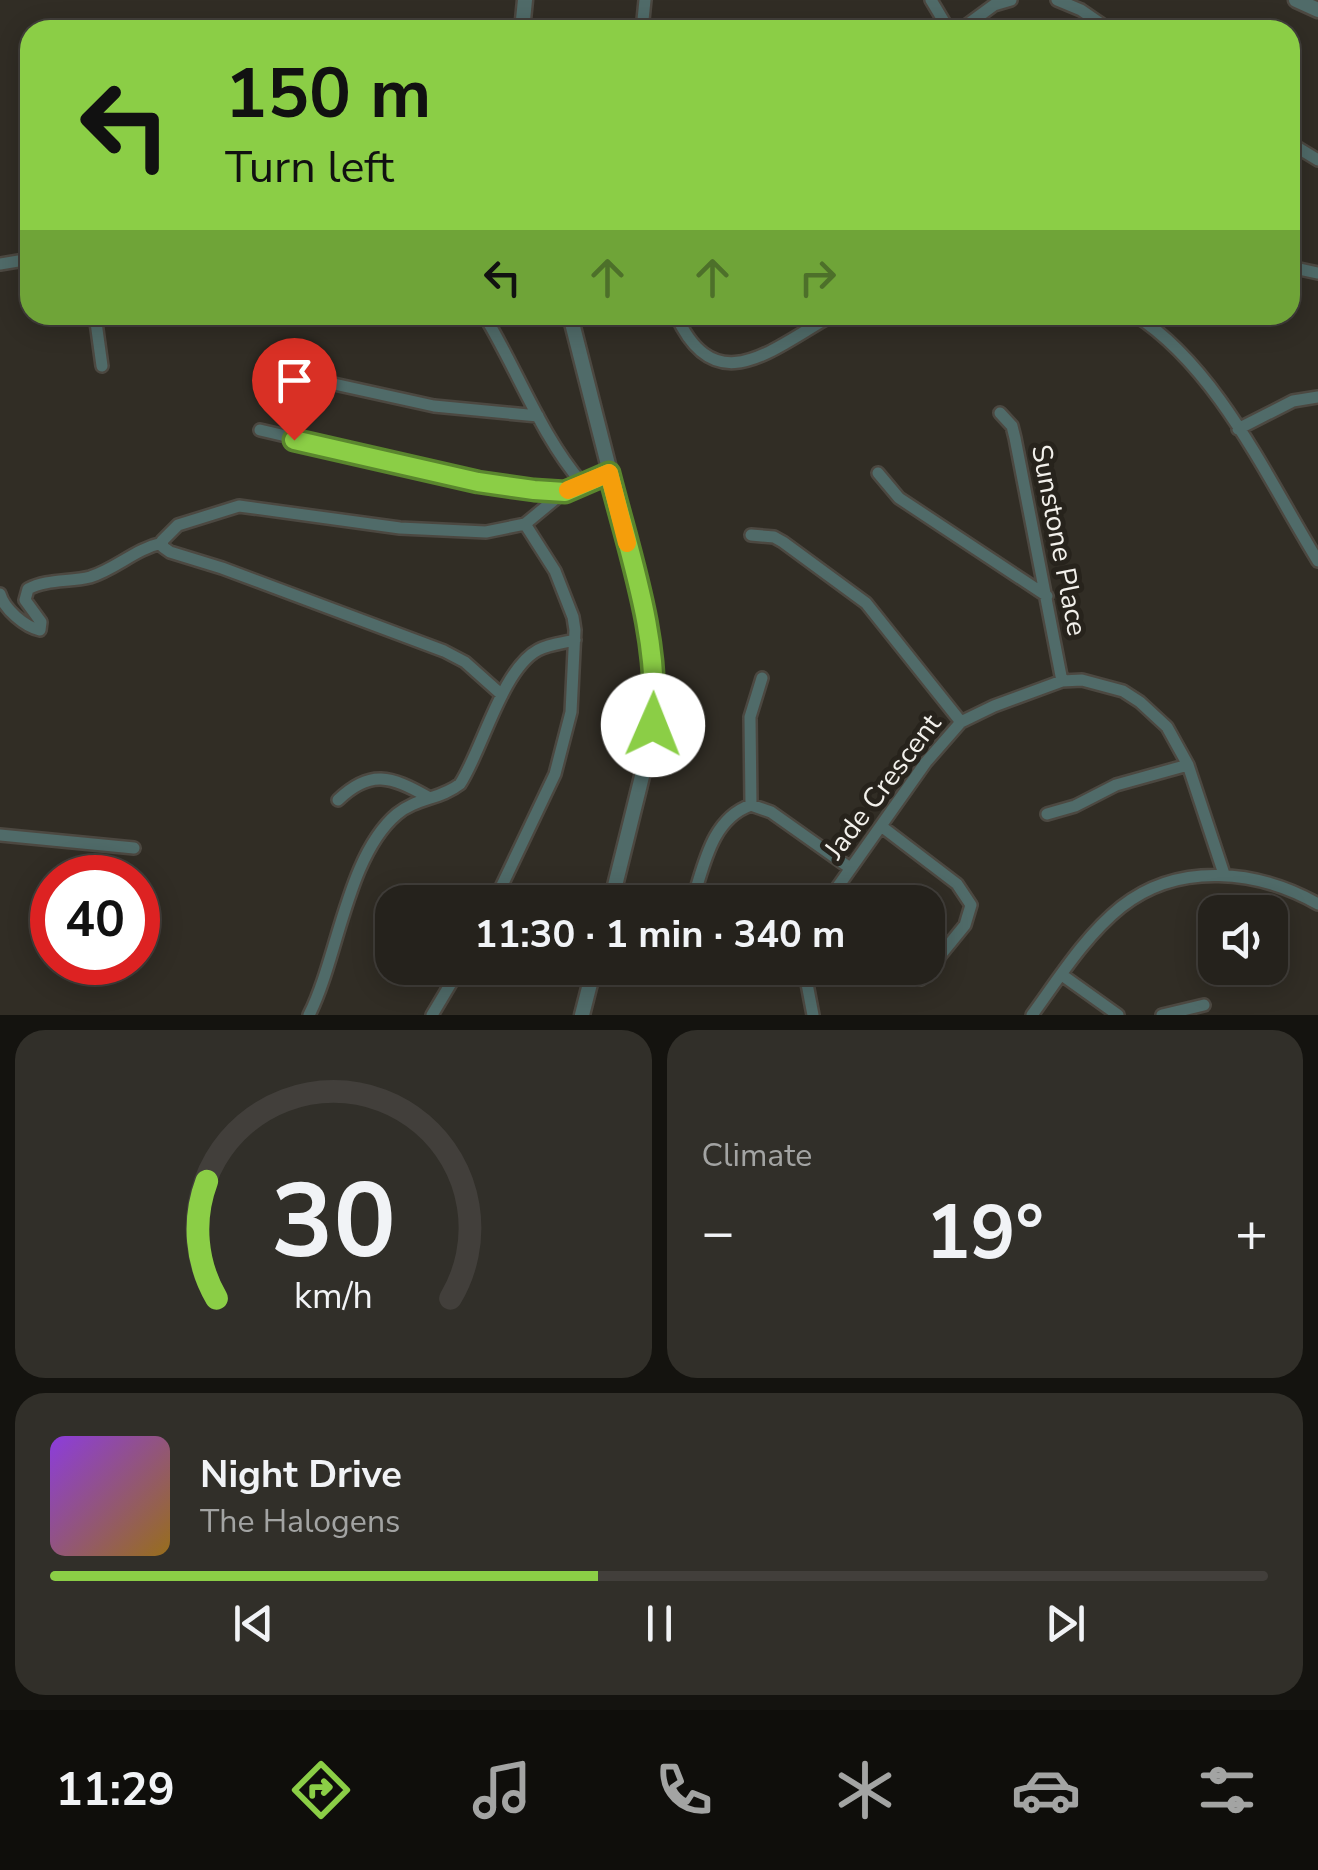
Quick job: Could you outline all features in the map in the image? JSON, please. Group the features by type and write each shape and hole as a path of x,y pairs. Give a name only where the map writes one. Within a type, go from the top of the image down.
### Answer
{"street":[{"path":"974,20 994,5 1011,0"},
{"path":"1057,0 1096,20"},
{"path":"1296,0 1318,10"},
{"path":"96,325 102,366"},
{"path":"490,325 555,449 582,484"},
{"path":"572,325 644,610 656,696 640,795 616,885"},
{"path":"681,325 693,346 704,356 732,365 756,358 813,325"},
{"path":"1149,325 1196,369 1238,429 1318,561"},
{"path":"275,371 434,406 538,416"},
{"path":"1238,429 1293,401 1318,396"},
{"name":"Sunstone Place","path":"1000,413 1012,426 1015,438 1062,681"},
{"path":"260,430 478,482 565,492"},
{"path":"162,543 164,535 178,525 239,506 400,528 486,532 526,524 565,492 609,473"},
{"path":"878,473 899,498 1048,596"},
{"path":"502,885 555,774 567,737 575,640 573,617 560,580 526,524"},
{"path":"751,536 774,537 783,542 866,603 961,722"},
{"path":"0,594 4,606 40,630 41,622 26,600 28,589 97,574 162,543"},
{"path":"162,543 170,552 444,651 465,662 502,695"},
{"path":"309,1015 367,857 391,820 408,806 460,784 502,695 531,654 575,640"},
{"path":"752,805 750,717 762,678"},
{"name":"Jade Crescent","path":"838,885 926,762 961,722 1062,681 1102,684 1140,702 1167,727 1188,765 1224,874"},
{"path":"1047,814 1075,806 1126,781 1188,765"},
{"path":"338,800 354,784 370,778 410,786 428,797"},
{"path":"697,885 724,821 752,805 771,812 850,868"},
{"path":"881,826 957,884 971,904 966,925 945,950"},
{"path":"0,834 134,848"},
{"path":"1032,1015 1094,932 1138,896 1180,881 1224,874 1274,882 1318,904"},
{"path":"1062,975 1118,1015"},
{"path":"432,1015 450,985"},
{"path":"582,1015 590,985"},
{"path":"807,985 813,1015"},
{"path":"1162,1015 1204,1005"}],"slow traffic":[{"path":"568,490 609,473 627,543"}],"route":[{"path":"294,440 478,482 534,490 565,492 609,473 652,649 656,696 653,725"}]}
